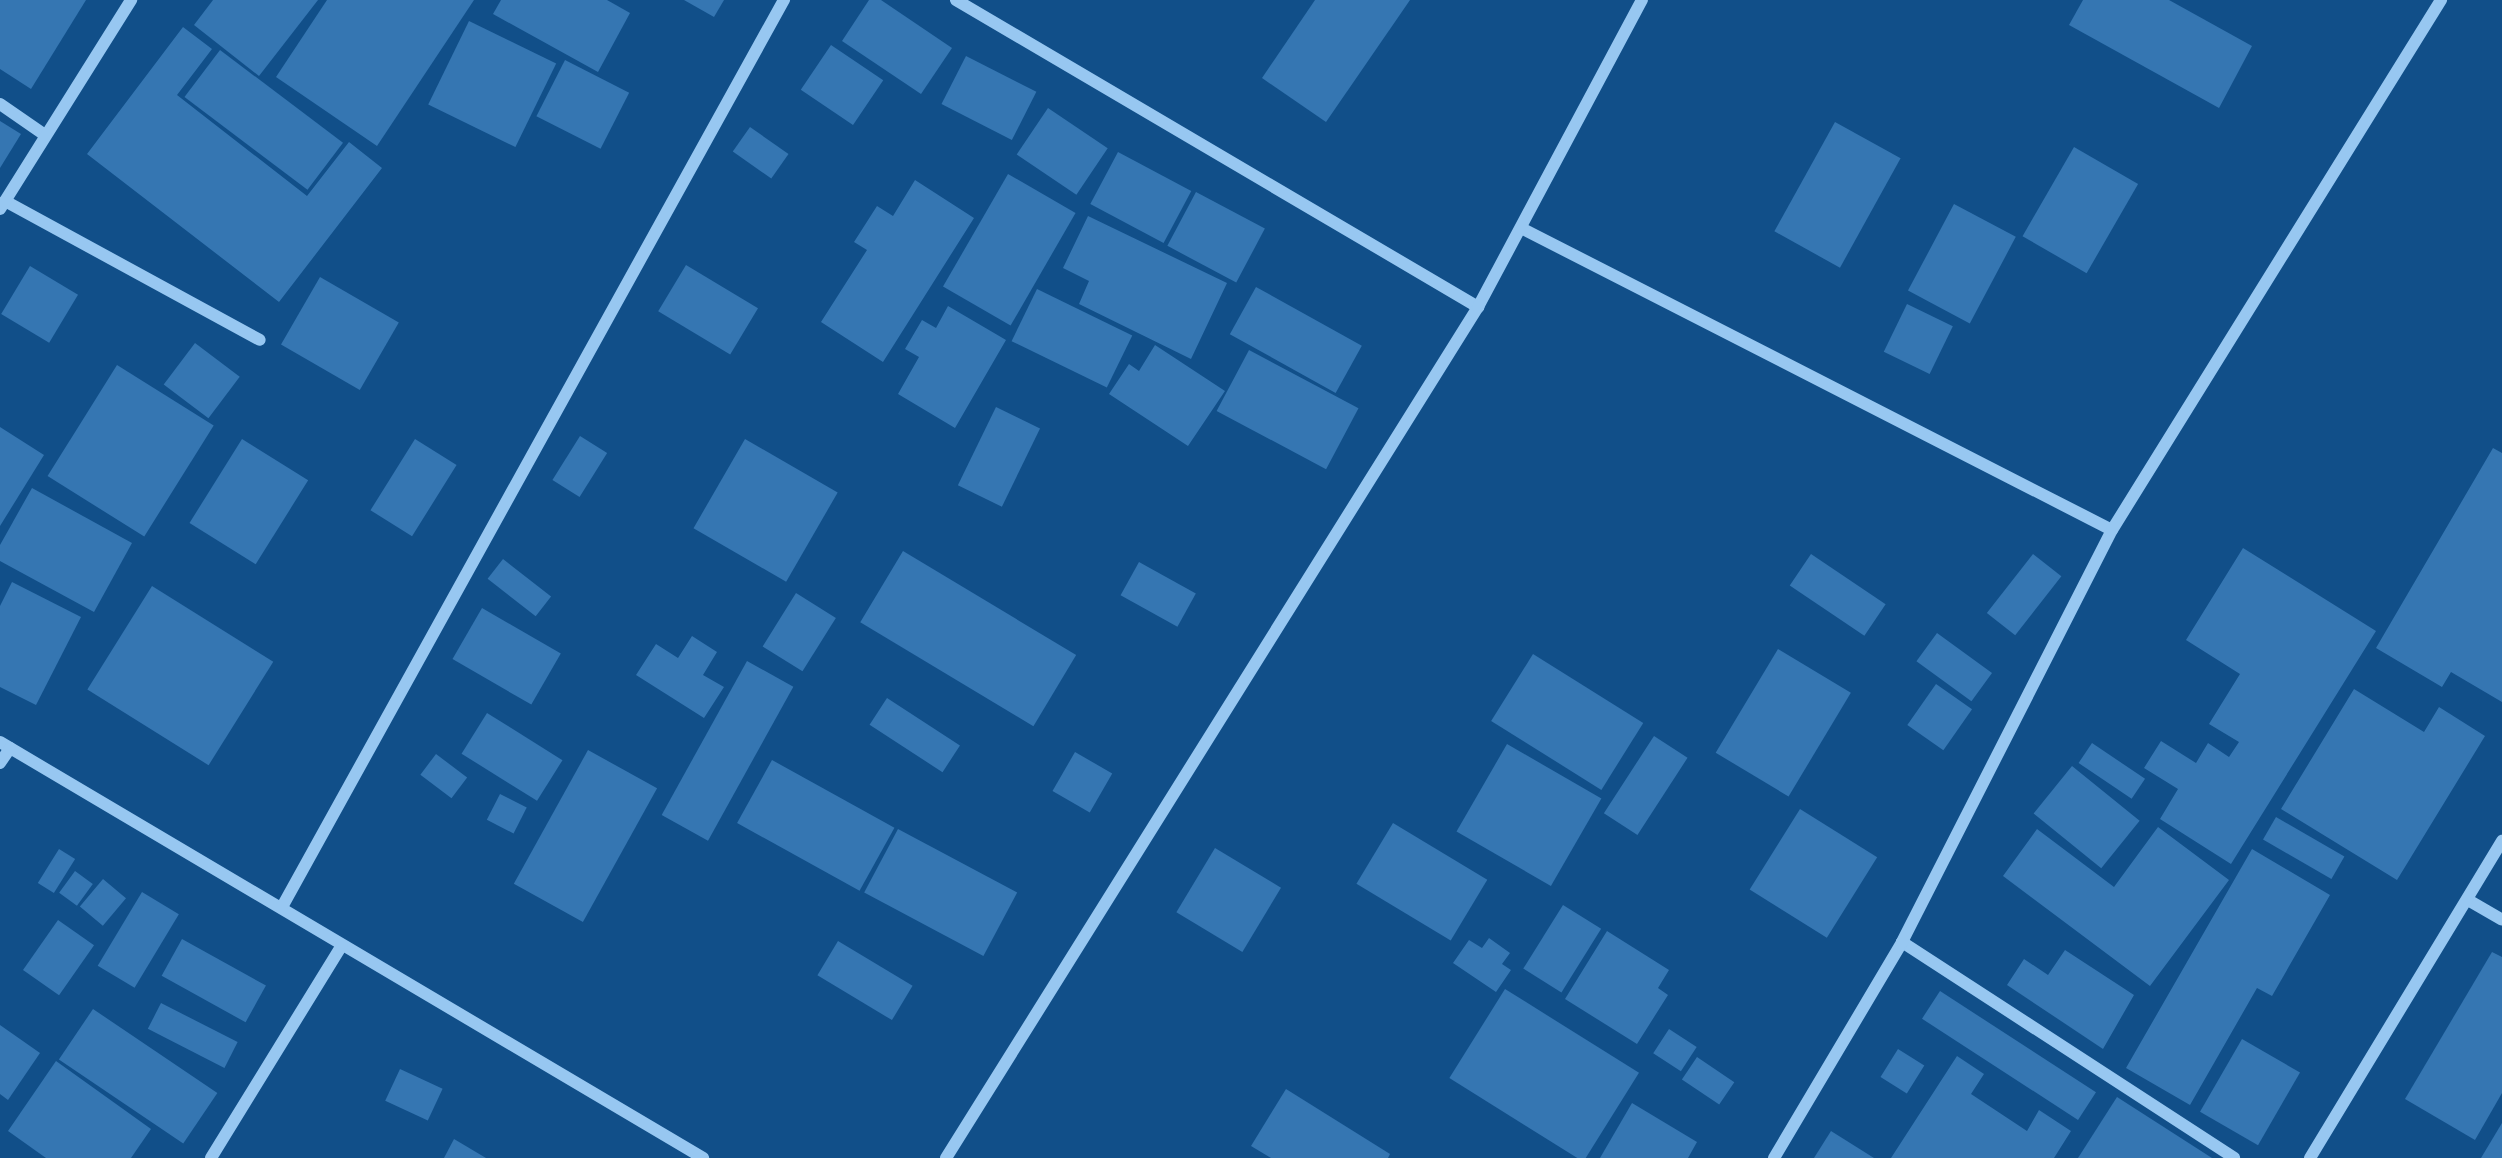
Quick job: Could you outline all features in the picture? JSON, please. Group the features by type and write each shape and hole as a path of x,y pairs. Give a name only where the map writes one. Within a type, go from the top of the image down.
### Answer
{"street":[{"path":"131,0 2,205 260,340"},
{"path":"282,907 784,0"},
{"path":"956,0 1478,307"},
{"path":"946,1158 1478,307 1523,229 1642,0"},
{"path":"1774,1158 1902,942 2112,530 2441,0"},
{"path":"0,104 45,135"},
{"path":"1523,229 2112,530"},
{"path":"0,764 5,745 282,907 685,1153 703,1158"},
{"path":"2310,1158 2502,841"},
{"path":"2468,900 2502,920"},
{"path":"1902,942 2234,1158"},
{"path":"211,1158 342,945"}],"building":[{"path":"0,0 86,0 31,89 0,69"},
{"path":"213,0 318,0 259,76 194,25"},
{"path":"327,0 474,0 377,146 276,77"},
{"path":"501,0 607,0 630,13 598,72 493,14"},
{"path":"684,0 724,0 714,17"},
{"path":"869,0 881,0 952,48 921,94 842,41"},
{"path":"1315,0 1410,0 1326,122 1262,78"},
{"path":"2083,0 2169,0 2252,46 2219,108 2069,25"},
{"path":"469,21 556,64 515,147 428,105"},
{"path":"183,27 212,49 177,95 307,196 349,142 382,168 279,302 87,154"},
{"path":"831,45 883,80 853,125 801,90"},
{"path":"220,50 343,143 307,190 184,97"},
{"path":"966,56 1036,92 1012,140 941,104"},
{"path":"565,60 629,93 601,149 536,116"},
{"path":"1048,108 1108,148 1076,195 1017,154"},
{"path":"0,121 21,134 0,168"},
{"path":"1835,122 1901,158 1840,268 1774,231"},
{"path":"750,127 789,154 771,179 733,152"},
{"path":"2074,147 2138,184 2087,273 2022,236"},
{"path":"1118,152 1191,191 1164,243 1090,204"},
{"path":"1008,174 1076,213 1011,326 943,287"},
{"path":"915,180 974,218 883,362 821,322 867,250 854,242 877,206 893,216"},
{"path":"1196,192 1265,229 1236,282 1167,246"},
{"path":"1954,204 2016,237 1970,323 1908,291"},
{"path":"1088,216 1227,283 1191,359 1079,304 1089,281 1063,268"},
{"path":"686,265 758,308 730,355 658,311"},
{"path":"30,266 78,295 49,343 1,314"},
{"path":"320,277 399,322 360,390 281,345"},
{"path":"1256,287 1362,346 1336,393 1230,334"},
{"path":"1037,289 1132,335 1107,388 1012,341"},
{"path":"1907,304 1953,326 1930,374 1884,352"},
{"path":"948,306 1006,340 955,428 898,394 919,357 905,349 922,320 936,328"},
{"path":"195,343 240,377 208,418 164,385"},
{"path":"1155,345 1225,391 1188,446 1109,394 1129,364 1139,371"},
{"path":"1249,350 1358,408 1326,469 1217,411"},
{"path":"117,365 214,425 144,537 48,476"},
{"path":"996,407 1040,428 1002,507 958,485"},
{"path":"0,427 44,455 0,526"},
{"path":"580,436 607,453 580,497 552,480"},
{"path":"242,439 308,480 256,564 190,523"},
{"path":"415,439 457,465 412,536 370,510"},
{"path":"745,439 838,492 786,582 694,528"},
{"path":"2493,448 2502,453 2502,702 2451,672 2442,687 2376,648"},
{"path":"32,488 132,543 94,612 0,561 0,545"},
{"path":"2243,548 2376,631 2231,864 2160,819 2178,789 2144,768 2161,741 2196,763 2208,743 2229,757 2239,742 2209,724 2240,674 2186,640"},
{"path":"903,551 1076,655 1033,726 860,622"},
{"path":"1811,554 1886,604 1864,636 1790,586"},
{"path":"2033,554 2061,576 2015,635 1987,613"},
{"path":"503,559 551,597 536,616 488,579"},
{"path":"1139,562 1196,594 1177,627 1121,595"},
{"path":"12,582 81,617 36,705 0,687 0,606"},
{"path":"152,586 273,662 209,765 87,689"},
{"path":"796,593 836,618 802,671 763,646"},
{"path":"482,608 561,654 531,705 452,659"},
{"path":"1937,633 1992,673 1971,701 1916,661"},
{"path":"692,636 717,652 703,675 724,687 704,718 636,675 656,644 678,658"},
{"path":"1778,649 1851,693 1789,796 1716,753"},
{"path":"1533,654 1643,723 1601,790 1491,721"},
{"path":"747,661 793,687 708,841 662,815"},
{"path":"1936,684 1972,709 1943,750 1907,725"},
{"path":"2354,689 2424,732 2439,707 2485,736 2397,880 2281,809"},
{"path":"887,698 960,745 943,772 870,725"},
{"path":"487,713 562,760 537,801 462,754"},
{"path":"1654,736 1688,758 1637,835 1604,813"},
{"path":"2092,743 2145,779 2132,799 2079,763"},
{"path":"1507,744 1601,799 1551,886 1456,831"},
{"path":"588,750 657,788 583,922 514,884"},
{"path":"1075,752 1112,773 1090,812 1052,791"},
{"path":"436,754 467,777 451,798 420,775"},
{"path":"772,760 894,828 860,891 737,823"},
{"path":"2072,766 2140,821 2101,868 2034,813"},
{"path":"500,794 527,808 514,833 487,820"},
{"path":"1800,809 1877,857 1827,938 1750,890"},
{"path":"2276,817 2344,856 2331,879 2263,840"},
{"path":"1393,823 1487,880 1451,941 1356,884"},
{"path":"2158,827 2229,880 2150,986 2003,876 2037,829 2114,887"},
{"path":"898,829 1017,892 983,956 864,893"},
{"path":"1215,848 1281,888 1242,952 1176,912"},
{"path":"59,849 75,859 54,893 38,883"},
{"path":"2252,849 2330,895 2272,996 2257,988 2190,1105 2126,1068"},
{"path":"75,871 93,884 77,906 59,893"},
{"path":"103,879 126,898 103,926 80,907"},
{"path":"142,892 179,914 135,988 98,966"},
{"path":"1563,905 1601,929 1561,992 1523,969"},
{"path":"58,920 94,945 59,995 23,970"},
{"path":"1607,931 1669,970 1658,988 1668,995 1637,1044 1565,999"},
{"path":"1489,938 1510,953 1502,964 1511,970 1496,992 1453,963 1469,940 1482,948"},
{"path":"182,939 266,986 246,1022 162,976"},
{"path":"838,941 913,986 892,1020 817,975"},
{"path":"2065,950 2134,995 2103,1049 2007,985 2024,959 2048,975"},
{"path":"2492,952 2502,957 2502,1093 2475,1140 2405,1099"},
{"path":"1505,989 1639,1073 1586,1158 1577,1158 1449,1078"},
{"path":"1940,991 2096,1092 2078,1120 1922,1019"},
{"path":"161,1003 238,1042 224,1068 148,1029"},
{"path":"93,1009 217,1093 183,1143 59,1060"},
{"path":"0,1025 40,1053 8,1100 0,1094"},
{"path":"1669,1029 1697,1047 1681,1071 1653,1053"},
{"path":"2242,1039 2300,1072 2258,1145 2200,1112"},
{"path":"1898,1049 1924,1065 1907,1093 1881,1077"},
{"path":"1957,1056 1984,1074 1971,1094 2027,1131 2039,1110 2071,1131 2054,1158 1891,1158"},
{"path":"1697,1057 1734,1082 1719,1105 1682,1079"},
{"path":"56,1061 151,1129 131,1158 46,1158 8,1131"},
{"path":"400,1069 443,1089 428,1121 385,1101"},
{"path":"1286,1089 1390,1154 1388,1158 1271,1158 1251,1146"},
{"path":"2117,1097 2212,1158 2078,1158"},
{"path":"1632,1103 1697,1142 1688,1158 1600,1158"},
{"path":"2502,1123 2502,1158 2481,1158"},
{"path":"1831,1131 1874,1158 1814,1158"},
{"path":"454,1139 486,1158 444,1158"}]}
